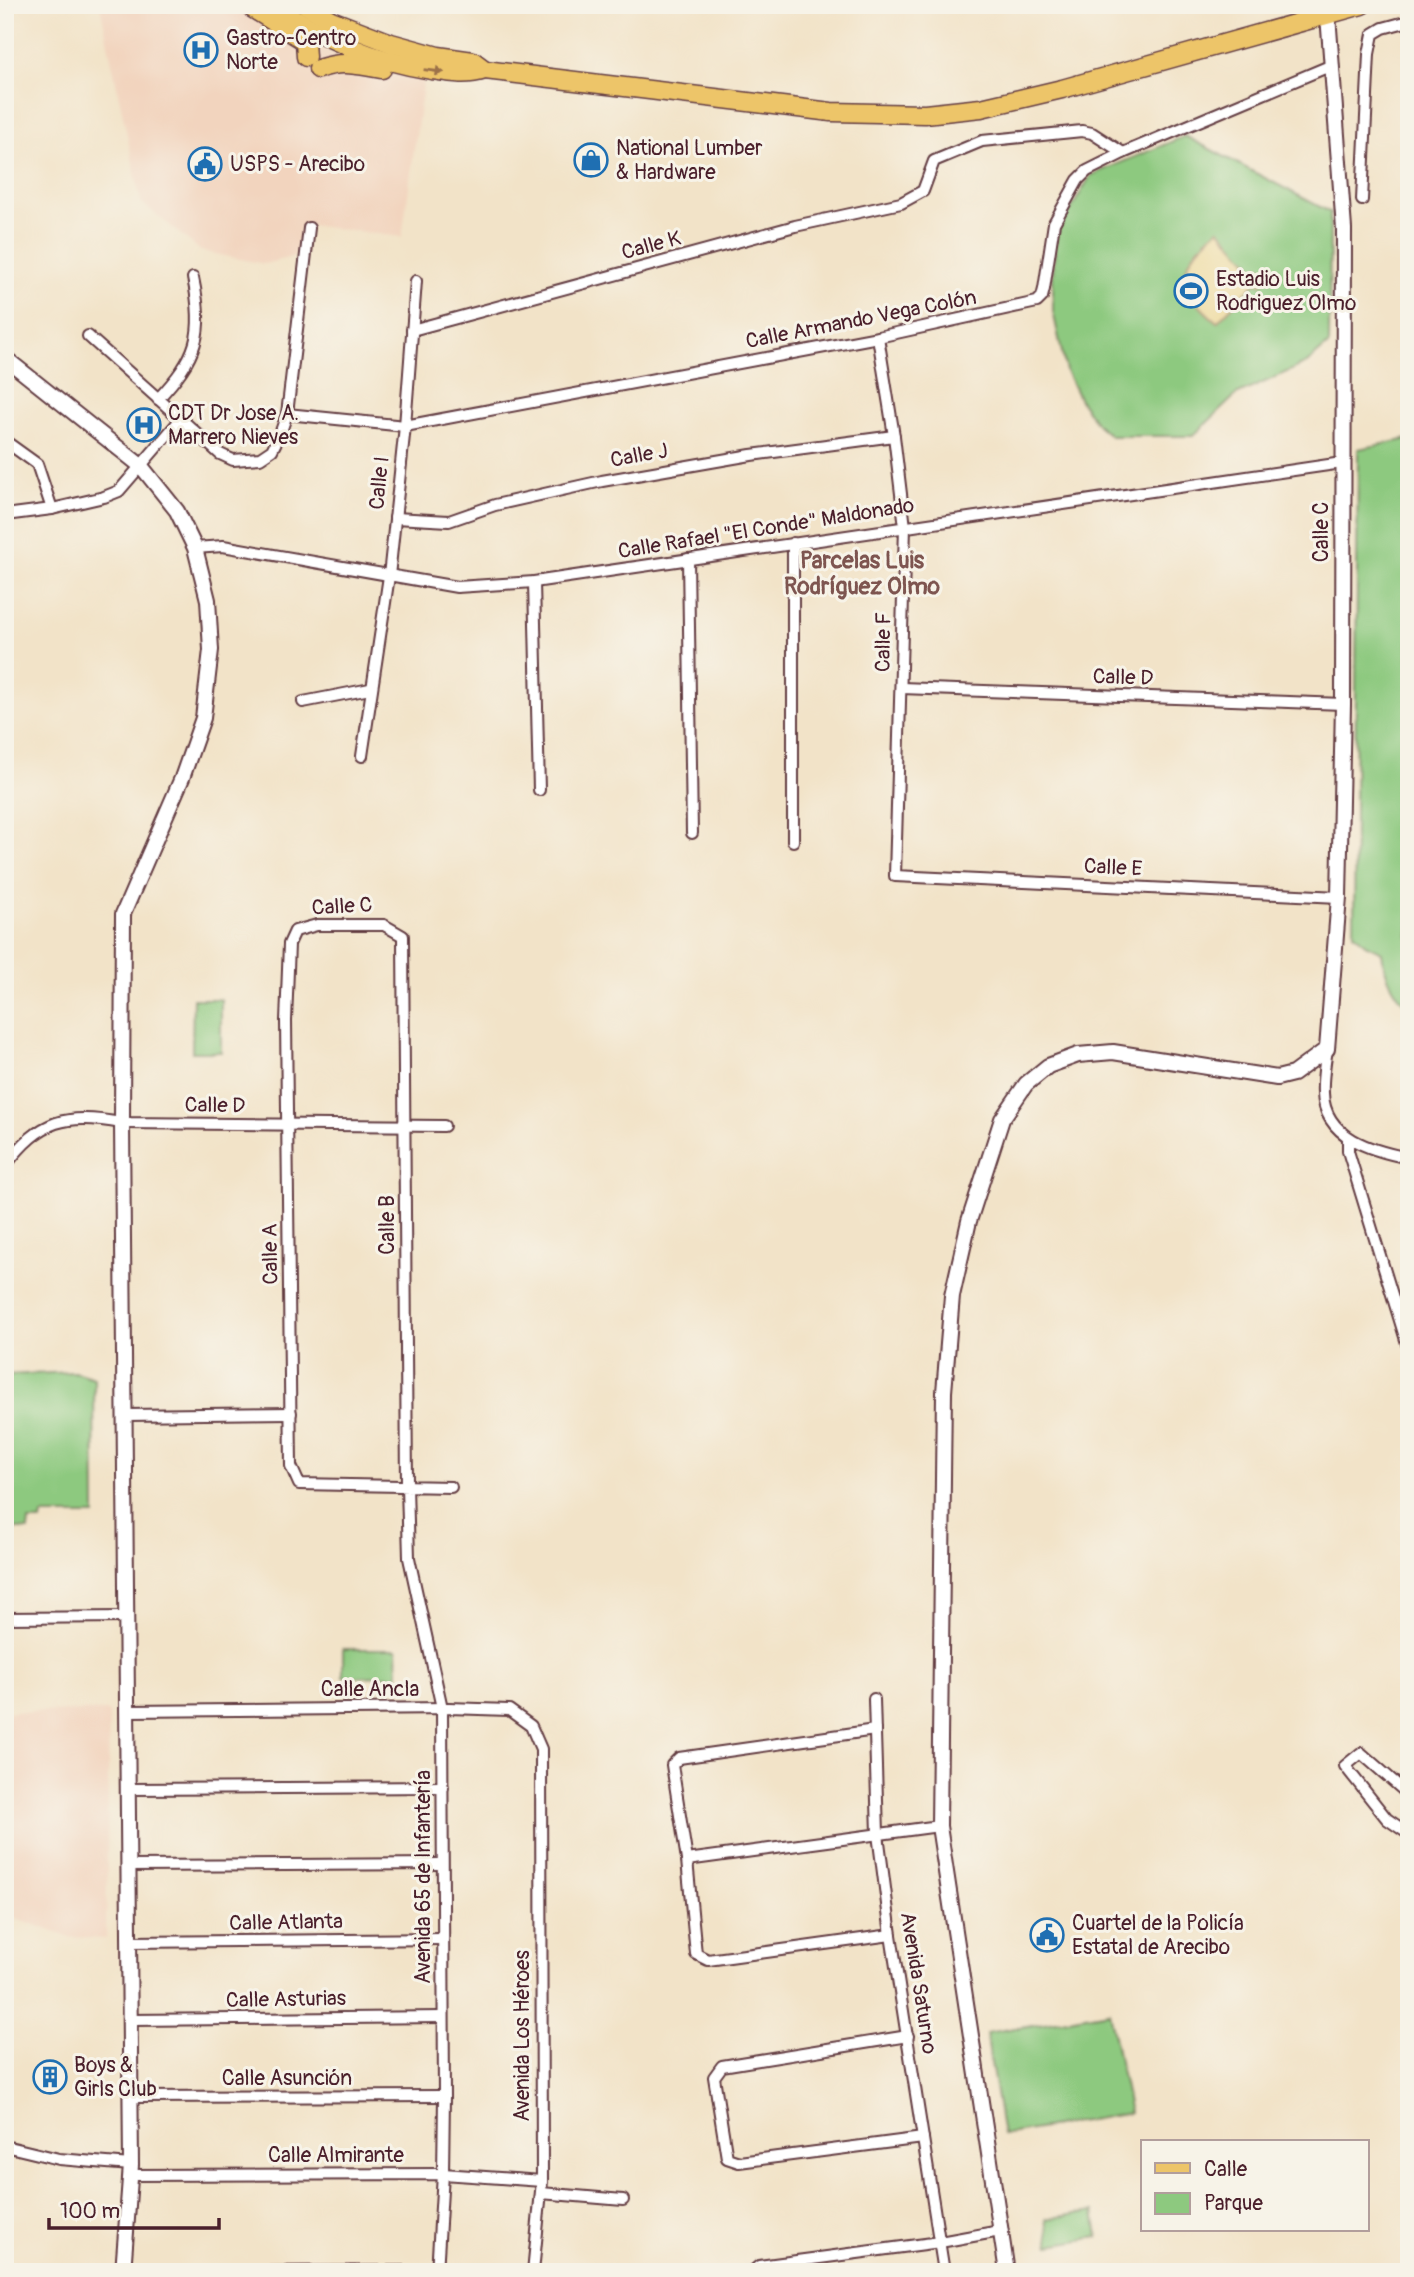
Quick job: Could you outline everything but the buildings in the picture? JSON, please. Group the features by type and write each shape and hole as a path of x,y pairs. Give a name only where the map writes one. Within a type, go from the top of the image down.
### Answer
{"main road":[{"path":"247,5 305,41 312,63 348,62 391,71 407,67"},
{"path":"274,5 323,36 375,59 407,67 470,75 485,70 831,112 925,114 982,108 1062,89 1362,5"},
{"path":"306,5 331,20 391,43 439,56 473,61 485,70"}],"street":[{"name":"Calle C","path":"1326,1049 1339,897 1343,704 1344,229 1328,15"},
{"path":"1362,200 1369,54 1373,34 1383,28 1409,21"},
{"name":"Calle Armando Vega Colón","path":"286,414 405,426 878,337 1037,302 1044,289 1054,223 1078,180 1087,171 1123,153 1332,65"},
{"name":"Calle K","path":"412,330 795,226 901,203 923,191 934,161 982,141 1082,131 1093,133 1123,153"},
{"path":"88,336 220,454 233,460 260,458 272,450 286,414 309,228"},
{"path":"158,399 179,377 193,354 199,308 193,278"},
{"name":"Calle I","path":"362,756 389,576 405,426 416,281"},
{"name":"Calle F","path":"878,337 905,527 895,866"},
{"path":"5,358 141,466 177,511 195,548 208,600 211,650 203,718 182,778 123,914 122,1123 131,2097 131,2170 123,2272"},
{"path":"5,514 52,509 119,491 180,420"},
{"name":"Calle J","path":"395,518 449,521 495,505 602,481 751,455 894,436"},
{"path":"5,441 37,464 52,509"},
{"name":"Calle Rafael \"El Conde\" Maldonado","path":"195,548 223,546 457,587 534,582 1342,463"},
{"path":"793,543 793,841"},
{"path":"688,559 692,833"},
{"path":"534,582 539,790"},
{"name":"Calle D","path":"901,688 1343,704"},
{"path":"303,702 370,689"},
{"name":"Calle E","path":"895,866 895,876 1339,897"},
{"name":"Calle C","path":"295,931 317,925 384,925 403,936 404,964"},
{"name":"Calle A","path":"291,1413 286,1021 289,944 295,931"},
{"name":"Calle B","path":"404,964 407,1486"},
{"path":"1326,1049 1323,1095 1327,1114 1335,1127 1348,1139 1409,1158"},
{"path":"1007,2272 939,1826 944,1392 952,1296 969,1220 1002,1119 1026,1084 1048,1066 1078,1055 1113,1052 1277,1078 1293,1074 1326,1049"},
{"name":"Calle D","path":"5,1166 23,1142 47,1124 92,1117 122,1123 444,1126"},
{"path":"1348,1139 1348,1151 1409,1350"},
{"path":"126,1415 291,1413 291,1466 299,1484 451,1487"},
{"name":"Avenida 65 de Infantería","path":"407,1486 409,1558 442,1708 444,2096 443,2174 437,2271"},
{"path":"5,1618 128,1617"},
{"name":"Avenida Saturno","path":"874,1699 878,1834 891,1935 944,2272"},
{"name":"Calle Ancla","path":"128,1711 442,1708 509,1710 531,1727 541,1749 541,1801"},
{"path":"875,1730 679,1758 672,1765 687,1860 696,1954 708,1960 891,1935"},
{"path":"1409,1795 1361,1753 1345,1766 1387,1819 1409,1834"},
{"path":"129,1789 443,1787"},
{"name":"Avenida Los Héroes","path":"533,2272 542,2187 541,1801"},
{"path":"687,1860 939,1826"},
{"path":"129,1866 442,1864"},
{"name":"Calle Atlanta","path":"129,1942 443,1939"},
{"name":"Calle Asturias","path":"130,2020 443,2017"},
{"path":"908,2036 722,2066 714,2077 727,2158 739,2162 923,2138"},
{"name":"Calle Asunción","path":"131,2097 444,2096"},
{"path":"5,2146 59,2159 131,2170"},
{"name":"Calle Almirante","path":"131,2170 443,2174 623,2200"},
{"path":"752,2272 759,2266 940,2242 1000,2231"},
{"path":"238,2272 437,2271"}],"shaded area":[{"path":"100,5 247,5 335,54 378,70 424,78 402,237 301,224 295,256 265,264 201,251 141,202"},
{"path":"109,1711 106,1939 68,1937 5,1914 5,1712"}],"green space":[{"name":"Estadio Luis Rodriguez Olmo","path":"1185,136 1330,212 1329,344 1307,363 1236,395 1193,436 1111,436 1098,425 1081,402 1066,371 1053,311 1057,233 1091,175"},
{"path":"1409,439 1409,1008 1390,982 1382,952 1365,944 1354,933 1358,449"},
{"path":"193,999 221,999 221,1052 192,1052"},
{"path":"75,1372 94,1378 95,1515 42,1515 41,1521 29,1521 28,1530 5,1527 5,1375"},
{"path":"343,1649 397,1649 398,1676 343,1677"},
{"path":"1109,2012 1130,2113 1003,2135 986,2033"},
{"path":"1094,2211 1098,2237 1050,2245 1046,2219"}],"sand":[{"path":"1219,229 1256,270 1260,267 1265,269 1268,277 1261,284 1256,282 1217,322 1193,297 1185,275 1194,253"}],"place":[{"name":"Gastro-Centro Norte","path":"201,50"},
{"name":"National Lumber & Hardware","path":"591,160"},
{"name":"USPS - Arecibo","path":"205,164"},
{"name":"Estadio Luis Rodriguez Olmo","path":"1191,291"},
{"name":"CDT Dr Jose A. Marrero Nieves","path":"144,425"},
{"name":"Cuartel de la Policía Estatal de Arecibo","path":"1047,1935"},
{"name":"Boys & Girls Club","path":"50,2077"}],"district":[{"name":"Parcelas Luis Rodríguez Olmo","path":"862,573"}]}
